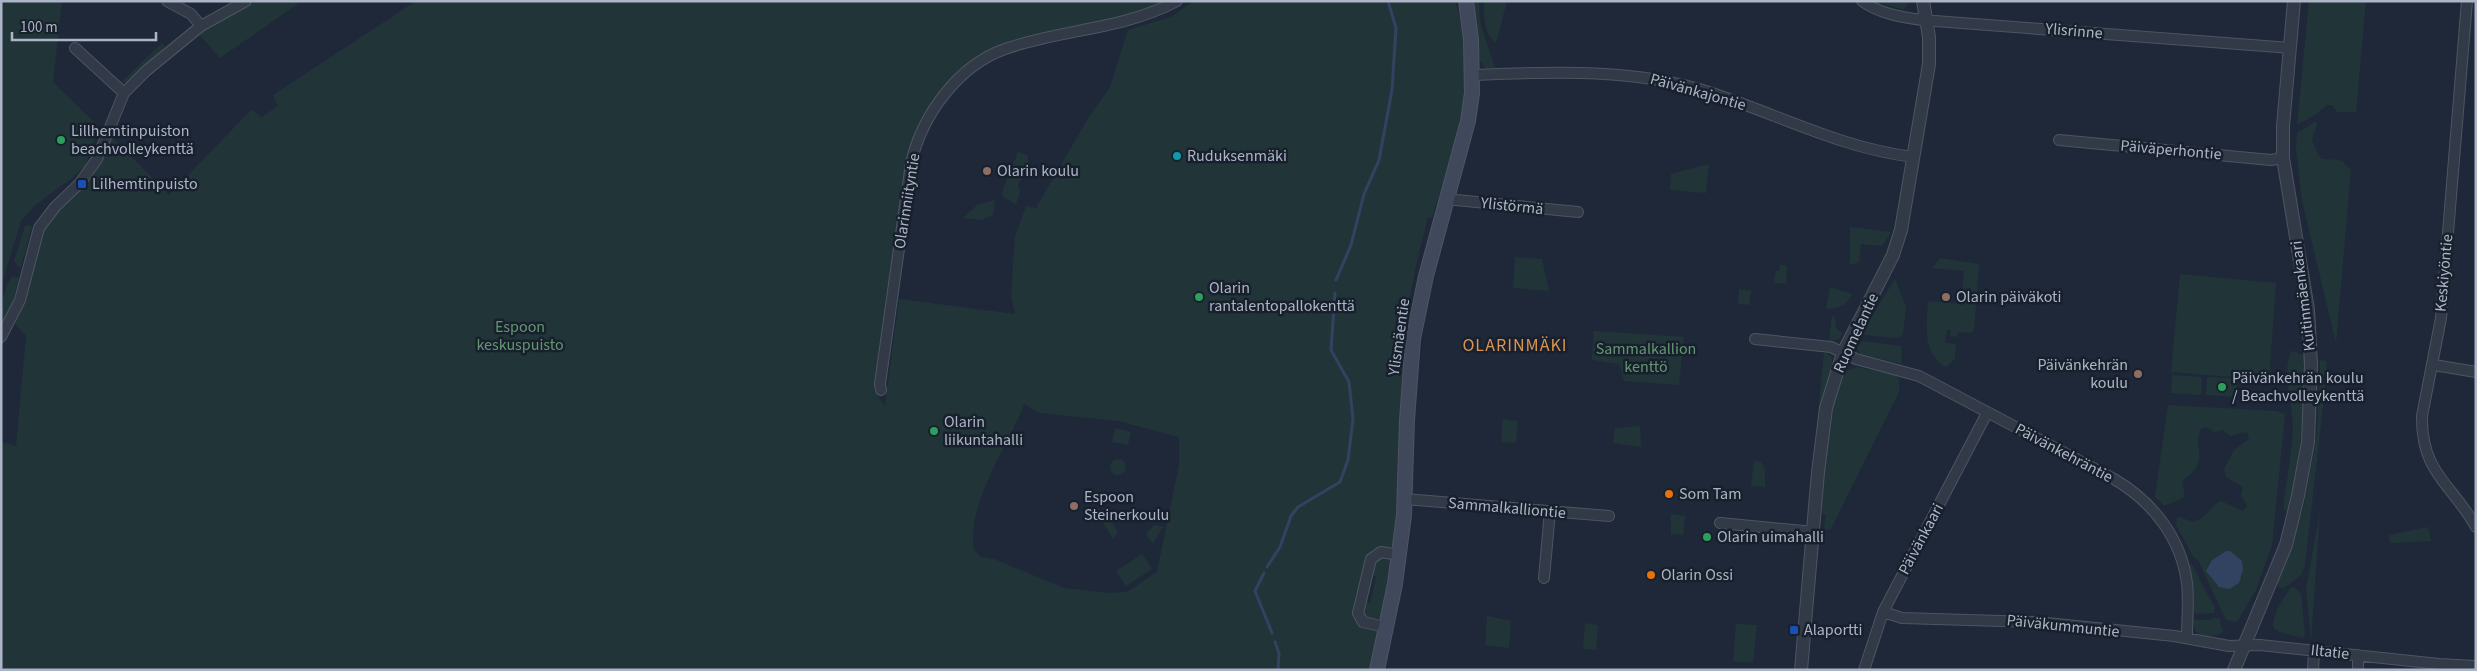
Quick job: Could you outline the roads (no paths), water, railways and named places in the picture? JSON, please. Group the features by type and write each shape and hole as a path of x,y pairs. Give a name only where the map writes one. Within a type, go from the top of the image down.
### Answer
{"main road":[{"name":"Ylismäentie","path":"1376,670 1399,555 1405,499 1407,420 1414,339 1426,276 1468,121 1473,75 1465,5"}],"street":[{"path":"167,1 190,14 201,26"},
{"path":"1,337 20,300 38,228 55,207 80,183 97,160 124,93 146,71 201,26 246,1"},
{"name":"Olarinniityntie","path":"881,390 880,384 911,163 918,141 940,101 967,72 1002,50 1135,20 1177,1"},
{"name":"Ylisrinne","path":"1862,1 1870,7 1894,15 1927,20 2290,48"},
{"name":"Ruomelantie","path":"1801,670 1824,420 1830,393 1843,353 1897,244 1914,157 1929,64 1927,20 1923,1"},
{"name":"Kuitinmäenkaari","path":"2234,670 2286,545 2298,496 2308,442 2309,330 2283,158 2283,126 2294,1"},
{"name":"Keskiyöntie","path":"2467,1 2441,318 2434,365 2422,416 2424,442 2437,476 2469,515 2476,527"},
{"path":"75,48 124,93"},
{"name":"Päivänkajontie","path":"1473,75 1610,74 1660,80 1709,92 1875,151 1914,157"},
{"name":"Päiväperhontie","path":"2058,140 2271,160 2283,158"},
{"name":"Ylistörmä","path":"1446,199 1578,212"},
{"name":"Päivänkehräntie","path":"1755,339 1823,346 1864,362 1918,376 2114,479 2146,502 2163,522 2175,543 2183,564 2187,584 2187,638"},
{"path":"2434,365 2476,372"},
{"name":"Päivänkaari","path":"1864,670 1883,612 1988,413"},
{"name":"Sammalkalliontie","path":"1405,499 1609,516"},
{"path":"1544,578 1550,511"},
{"path":"1720,523 1814,532"},
{"path":"1385,627 1363,622 1358,613 1371,559 1381,552 1399,555"},
{"name":"Päiväkummuntie","path":"1883,612 1902,618 2037,622 2187,638 2229,646 2244,646"},
{"name":"Iltatie","path":"2244,646 2260,645 2476,666"},
{"path":"2313,670 2314,651"},
{"path":"2358,655 2358,670"}],"water":[{"path":"2226,551 2230,551 2242,561 2243,570 2239,583 2229,589 2219,587 2206,571 2212,560"}],"waterway":[{"path":"1336,280 1351,245 1364,194 1379,160 1392,90 1396,28 1388,1"},
{"path":"1267,567 1280,547 1291,516 1298,507 1340,482 1348,460 1353,419 1349,382 1331,350 1335,293"},
{"path":"1264,573 1255,591 1272,633"},
{"path":"1275,642 1279,653 1278,670"}],"place":[{"name":"Lillhemtinpuiston beachvolleykenttä","path":"61,140"},
{"name":"Ruduksenmäki","path":"1177,156"},
{"name":"Olarin koulu","path":"987,171"},
{"name":"Lilhemtinpuisto","path":"82,184"},
{"name":"Olarin rantalentopallokenttä","path":"1199,297"},
{"name":"Olarin päiväkoti","path":"1946,297"},
{"name":"Päivänkehrän koulu","path":"2138,374"},
{"name":"Päivänkehrän koulu / Beachvolleykenttä","path":"2222,387"},
{"name":"Olarin liikuntahalli","path":"934,431"},
{"name":"Som Tam","path":"1669,494"},
{"name":"Espoon Steinerkoulu","path":"1074,506"},
{"name":"Olarin uimahalli","path":"1707,537"},
{"name":"Olarin Ossi","path":"1651,575"},
{"name":"Alaportti","path":"1794,630"}],"district":[{"name":"OLARINMÄKI","path":"1515,345"}],"park label":[{"name":"Espoon keskuspuisto","path":"520,336"},
{"name":"Sammalkallion kenttö","path":"1646,358"}]}
